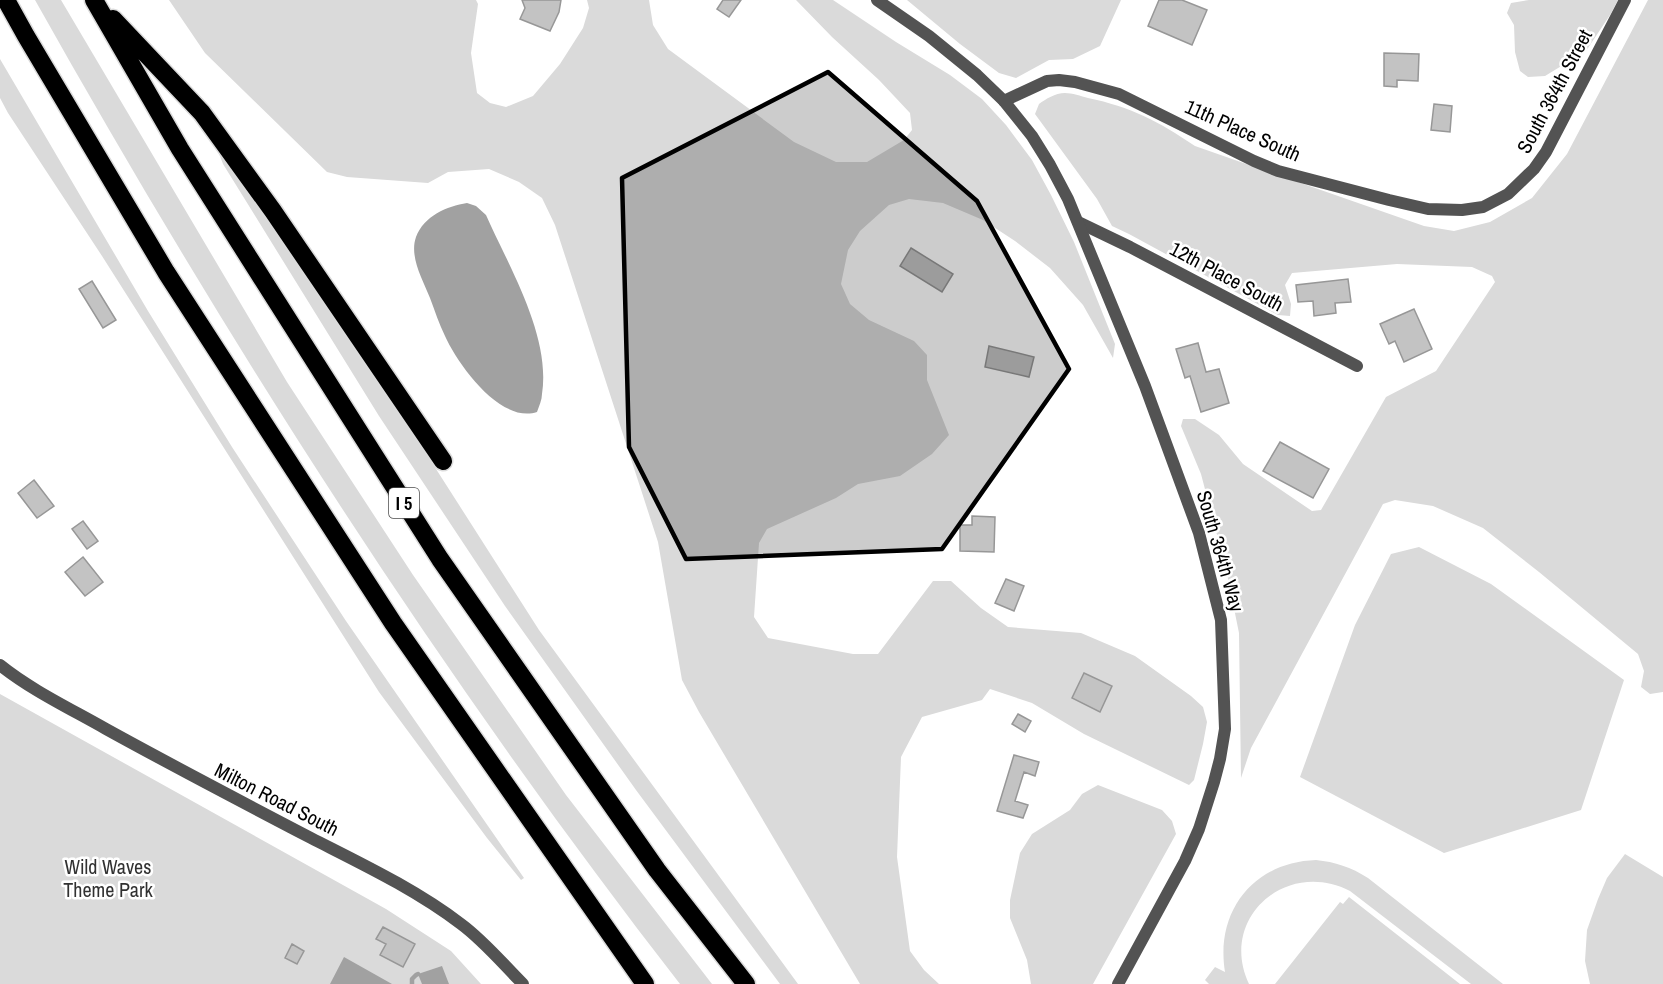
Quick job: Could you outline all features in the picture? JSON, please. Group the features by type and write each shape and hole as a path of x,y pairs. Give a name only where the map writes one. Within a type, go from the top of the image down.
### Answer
{"highway":[{"path":"6,0 166,272 393,623 645,984"},
{"path":"94,0 202,113 273,210 443,461"},
{"name":"I 5","path":"94,0 180,149 440,559 657,870 746,984"}],"street":[{"name":"South 364th Way","path":"878,0 929,36 977,75 1004,101 1032,136 1050,165 1078,222 1145,386 1199,533 1221,620 1225,729 1214,782 1185,861 1118,984"},
{"name":"South 364th Street","path":"1508,194 1534,169 1546,152 1625,0"},
{"name":"11th Place South","path":"1004,101 1047,81 1074,82 1119,94 1278,171 1389,200 1428,209 1462,210 1483,207 1508,194"},
{"name":"12th Place South","path":"1078,222 1130,246 1357,366"},
{"name":"Milton Road South","path":"0,666 73,711 183,772 393,880 427,900 462,924 523,984"}],"highlighted area":[{"path":"828,72 977,201 1069,369 942,549 686,559 629,447 622,178"}],"green space":[{"path":"35,0 61,0 287,382 413,575 566,795 712,984 680,984 591,867 421,627 260,380 108,128"},
{"path":"169,0 476,0 478,4 471,53 477,93 490,103 506,107 533,96 560,64 583,28 589,8 587,0 649,0 653,25 668,49 794,142 836,162 867,162 904,140 912,130 910,113 796,0 833,0 950,75 982,99 1006,125 1032,160 1051,195 1074,242 1115,344 1113,358 1083,305 1050,268 1015,241 983,220 943,203 909,199 889,205 860,231 848,250 841,284 850,304 869,320 914,341 927,355 927,380 949,435 932,454 900,476 858,484 836,498 767,529 759,543 754,617 768,638 853,654 878,654 933,581 951,581 981,608 1008,627 1081,633 1135,656 1191,696 1203,707 1207,722 1194,780 1189,785 1084,734 1032,703 990,689 982,700 922,717 901,757 897,857 910,951 924,970 939,984 860,984 682,680 658,542 555,225 542,198 519,182 489,169 448,172 428,183 347,177 327,172 205,53"},
{"path":"907,0 1121,0 1100,46 1073,59 1049,60 1016,78 999,73"},
{"path":"1529,0 1618,0 1586,51 1545,76 1528,77 1520,71 1515,52 1514,25 1507,13 1511,3"},
{"path":"1648,0 1663,0 1663,692 1650,694 1641,687 1644,671 1638,654 1483,528 1433,506 1395,500 1383,504 1251,748 1241,778 1239,633 1226,569 1201,474 1181,426 1183,419 1195,419 1219,435 1243,464 1312,511 1321,510 1386,397 1436,371 1495,282 1492,276 1472,267 1397,264 1292,273 1285,285 1291,304 1290,316 1278,315 1112,226 1097,199 1035,114 1039,104 1054,95 1065,93 1118,106 1156,122 1195,146 1424,226 1454,231 1490,222 1532,198 1567,154"},
{"path":"0,59 148,311 232,447 346,621 524,878 521,880 487,838 379,692 102,256 8,113 0,98"},
{"path":"210,130 280,225 539,630 798,984 780,984 636,790 505,606 379,416 223,164"},
{"path":"1419,547 1491,584 1624,680 1581,810 1444,853 1300,777 1355,625 1391,554"},
{"name":"Wild Waves Theme Park","path":"0,694 386,909 451,951 481,984 0,984"},
{"path":"1098,785 1162,810 1172,821 1176,834 1093,984 1031,984 1027,960 1010,918 1010,900 1020,853 1032,834 1070,810 1082,794"},
{"path":"1625,854 1663,877 1663,984 1590,984 1585,961 1587,930 1607,878"},
{"path":"1316,860 1343,866 1368,878 1503,984 1471,984 1350,891 1326,883 1303,882 1282,889 1264,901 1250,917 1243,937 1242,960 1249,984 1209,984 1205,980 1215,967 1225,972 1223,950 1226,929 1233,910 1243,894 1257,880 1274,870 1294,863"},
{"path":"1349,897 1460,984 1275,984 1340,902 1343,904"}],"shaded area":[{"path":"467,203 476,206 486,215 526,302 540,349 543,372 542,396 537,412 523,413 509,409 495,401 470,376 445,336 418,268 414,245 425,223 437,213"},
{"path":"344,957 392,984 330,984"},
{"path":"442,966 449,984 422,984 418,974"}],"building":[{"path":"522,0 561,0 559,12 550,31 520,19 525,8"},
{"path":"723,0 741,0 729,17 717,9"},
{"path":"1159,0 1182,0 1207,10 1192,45 1148,26"},
{"path":"1384,53 1419,54 1418,81 1397,80 1397,87 1384,86"},
{"path":"1434,104 1452,106 1450,132 1431,130"},
{"path":"911,248 953,274 942,292 900,266"},
{"path":"1348,279 1351,302 1335,303 1336,313 1314,316 1313,301 1298,302 1296,285"},
{"path":"92,281 116,320 103,328 79,289"},
{"path":"1414,309 1432,349 1404,362 1395,341 1389,344 1380,324"},
{"path":"1198,343 1206,372 1219,369 1229,403 1201,412 1190,376 1185,378 1176,349"},
{"path":"989,346 1034,357 1029,377 985,367"},
{"path":"1280,442 1329,469 1313,498 1263,471"},
{"path":"34,480 54,506 37,518 18,493"},
{"path":"972,516 995,517 994,552 960,551 960,525 972,525"},
{"path":"83,521 98,541 87,549 72,529"},
{"path":"83,557 103,582 85,596 65,572"},
{"path":"1006,579 1024,586 1014,611 995,603"},
{"path":"1084,673 1112,686 1100,712 1072,698"},
{"path":"1018,714 1031,721 1025,732 1012,724"},
{"path":"1014,755 1039,762 1035,776 1024,772 1015,801 1028,805 1023,818 997,811"},
{"path":"383,927 415,944 403,967 380,955 386,944 376,939"},
{"path":"292,944 304,951 297,964 285,958"}],"waterway":[{"path":"412,984 412,979 418,974"}]}
